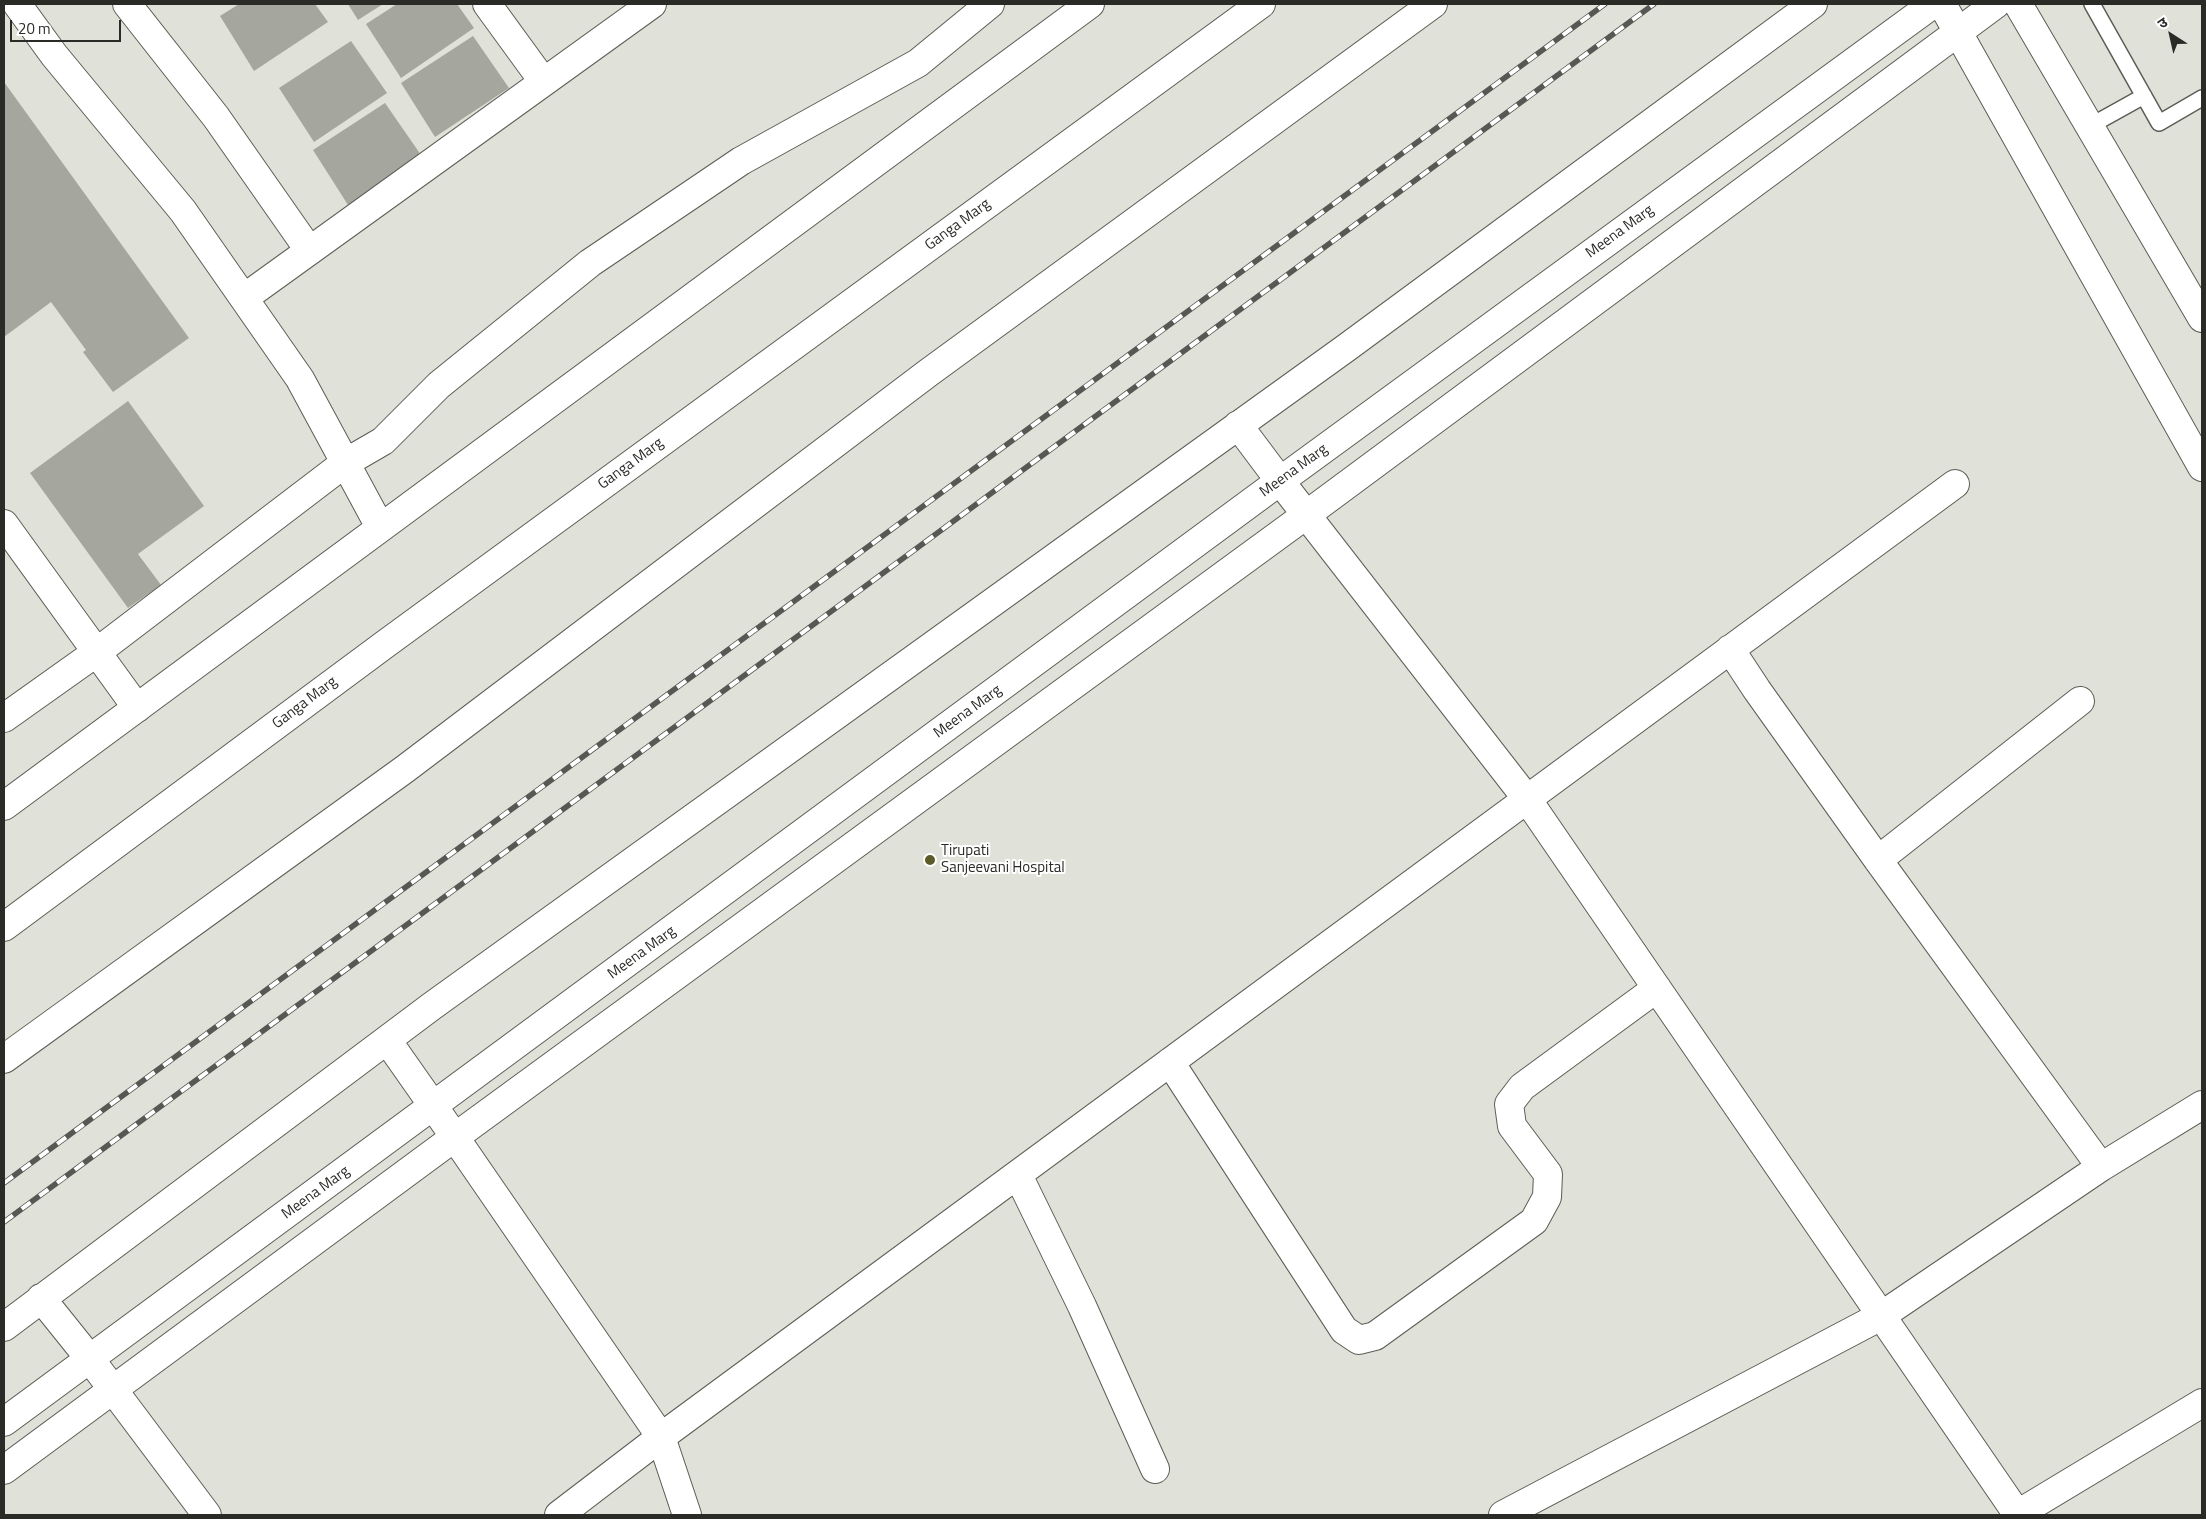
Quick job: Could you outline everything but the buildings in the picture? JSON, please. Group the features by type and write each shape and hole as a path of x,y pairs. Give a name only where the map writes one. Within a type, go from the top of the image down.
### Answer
{"street":[{"path":"17,4 54,54 183,211 244,298 300,379 380,528"},
{"path":"128,4 216,117 309,250"},
{"path":"487,4 543,81"},
{"path":"244,298 652,4"},
{"path":"4,718 97,652 346,463 383,441 439,384 590,263 741,161 918,63 990,4"},
{"path":"4,806 1090,4"},
{"name":"Ganga Marg","path":"4,927 392,639 1261,4"},
{"path":"4,1060 405,769 928,372 1433,4"},
{"path":"4,1326 387,1040 1238,425 1813,4"},
{"name":"Meena Marg","path":"4,1422 434,1107 1280,481 1933,4"},
{"path":"1942,4 2202,467"},
{"path":"4,1470 455,1137 1306,515 1996,4"},
{"path":"2018,4 2202,318"},
{"path":"1238,425 1527,799 2017,1515 2202,1403"},
{"path":"559,1515 661,1437 1955,484"},
{"path":"4,524 136,708"},
{"path":"1730,649 1878,860 2101,1167"},
{"path":"1878,860 2080,700"},
{"path":"1170,1062 1344,1330 1359,1340 1375,1336 1534,1221 1547,1196 1548,1174 1512,1126 1509,1104 1522,1087 1657,988"},
{"path":"387,1040 661,1437 687,1515"},
{"path":"1503,1515 1881,1316 2101,1167 2202,1105"},
{"path":"1018,1175 1082,1306 1155,1470"},
{"path":"41,1298 90,1359 207,1515"}],"lane":[{"path":"2092,4 2158,123 2202,98"},
{"path":"2090,126 2144,96"}],"railway":[{"path":"4,1183 1605,4"},
{"path":"4,1222 1654,4"}],"place":[{"name":"Tirupati Sanjeevani Hospital","path":"930,860"}]}
